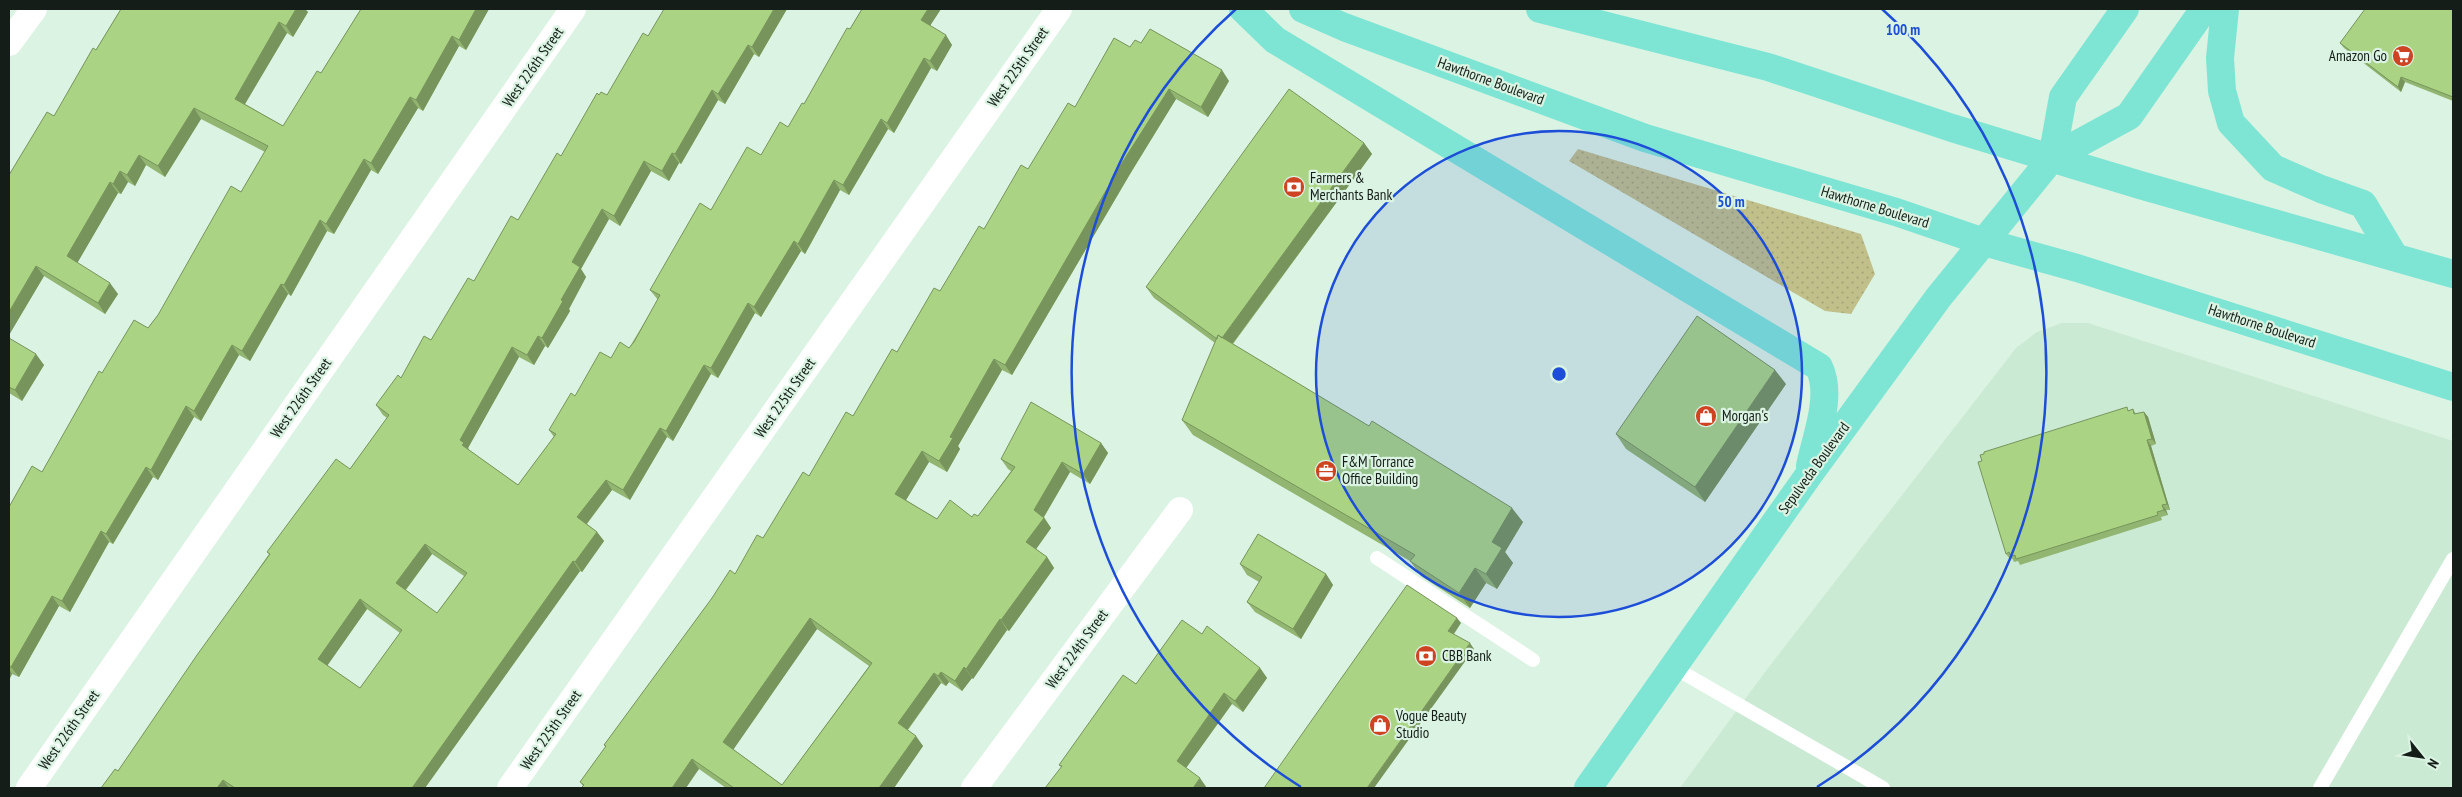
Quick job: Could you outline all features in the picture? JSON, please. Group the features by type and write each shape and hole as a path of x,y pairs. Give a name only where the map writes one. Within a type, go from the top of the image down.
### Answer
{"main road":[{"path":"1243,9 1275,40 1819,368 1824,379 1824,398 1808,476"},
{"name":"Hawthorne Boulevard","path":"1303,9 1344,27 1645,138 1896,212 1984,242 2077,268 2453,387"},
{"path":"1540,9 1768,67 1952,128 2140,185 2453,274"},
{"name":"Sepulveda Boulevard","path":"2052,158 2063,98 2125,9"},
{"name":"Sepulveda Boulevard","path":"1588,788 1808,476 1938,298 2052,158 2129,116 2204,9"},
{"path":"2225,9 2220,58 2222,91 2231,123 2273,168 2321,189 2363,204 2394,256"}],"street":[{"path":"9,43 34,9"},
{"name":"West 226th Street","path":"28,788 573,9"},
{"name":"West 225th Street","path":"510,788 1059,9"},
{"name":"West 224th Street","path":"974,788 1180,510"}],"lane":[{"path":"1377,558 1533,660"},
{"path":"2320,788 2453,559"},
{"path":"1673,667 1883,788"}],"shaded area":[{"path":"1578,149 1861,234 1875,274 1851,314 1825,311 1569,161"},
{"path":"2062,323 2088,323 2453,441 2453,788 1680,788 1765,672 2016,348 2037,332"}],"building":[{"path":"121,9 296,9 286,26 279,22 235,99 283,126 317,71 321,73 361,9 476,9 459,40 452,36 416,100 410,97 371,163 364,159 326,224 320,220 284,285 281,284 242,351 232,345 194,411 186,406 151,470 146,467 106,534 101,531 62,601 52,596 11,667 9,666 9,507 32,466 42,472 99,371 102,373 134,320 148,328 158,315 231,186 241,192 268,146 194,108 158,166 139,155 127,175 120,171 113,184 110,182 67,256 110,283 98,303 36,266 9,312 9,175 47,112 54,116 93,48 96,50"},
{"path":"664,9 774,9 752,47 748,45 718,94 712,90 675,154 672,153 662,171 644,161 614,216 602,209 572,262 580,267 542,338 538,336 527,355 512,347 460,440 464,443 462,445 518,485 556,434 549,430 571,393 575,396 600,352 611,358 620,342 629,348 634,342 660,295 650,290 700,203 711,210 747,147 761,155 780,122 788,127 802,103 804,104 847,28 850,29 862,9 928,9 921,20 946,35 930,61 924,58 887,123 881,119 843,185 834,180 798,244 794,241 754,307 748,303 711,368 704,365 666,431 660,428 623,490 606,480 577,517 597,532 575,562 573,561 412,788 235,788 223,780 217,788 101,788 115,769 118,771 197,655 270,554 267,552 336,459 350,469 389,415 376,405 398,375 401,378 424,336 431,340 468,278 474,281 511,216 518,220 557,153 561,156 597,93 599,95 601,92 607,95 643,33 648,36","holes":["425,544 467,573 437,613 396,583","360,599 402,630 360,688 318,659"]},
{"name":"Amazon Go","path":"2365,9 2453,9 2453,97 2401,77 2398,87 2340,43"},
{"path":"1150,29 1222,70 1201,107 1169,89 1122,163 1005,365 994,359 950,437 953,438 939,461 922,451 895,494 937,519 950,500 972,517 974,514 978,516 1015,467 1001,459 1031,402 1101,443 1083,474 1062,462 1034,510 1044,518 1026,542 1047,557 1000,619 966,669 964,667 955,681 941,672 938,676 934,673 898,723 916,736 879,788 734,788 692,759 672,788 581,788 584,785 580,782 606,746 604,745 712,598 730,570 735,574 757,535 763,538 803,472 809,476 846,412 853,416 892,349 897,352 934,288 940,291 979,226 984,229 1021,165 1028,169 1068,103 1075,107 1114,38 1130,47 1135,40 1141,43","holes":["810,618 872,663 782,785 723,742"]},
{"path":"1289,89 1364,143 1222,338 1218,335 1217,339 1146,287"},
{"name":"Morgan's","path":"1697,316 1775,370 1695,487 1616,434"},
{"name":"F&M Torrance Office Building","path":"1218,335 1369,426 1372,421 1512,508 1492,542 1502,548 1486,574 1475,568 1459,593 1410,561 1415,555 1182,420"},
{"path":"9,338 36,354 15,390 9,387"},
{"path":"2127,407 2128,411 2133,409 2134,414 2144,412 2152,439 2147,440 2167,504 2162,505 2164,510 2157,512 2158,515 2016,559 2015,555 2011,556 2009,552 2006,554 1978,462 1982,461 1980,455 1984,454 1984,452"},
{"path":"1258,534 1326,574 1293,629 1247,602 1262,577 1240,564"},
{"path":"1407,585 1457,618 1448,631 1470,643 1367,788 1264,788"},
{"path":"1182,620 1202,634 1207,626 1260,668 1235,701 1224,693 1177,761 1200,778 1193,788 1045,788 1062,766 1059,765 1123,675 1136,684"}],"place":[{"name":"Amazon Go","path":"2403,56"},
{"name":"Farmers & Merchants Bank","path":"1294,187"},
{"name":"Morgan's","path":"1706,416"},
{"name":"F&M Torrance Office Building","path":"1326,471"},
{"name":"CBB Bank","path":"1426,656"},
{"name":"Vogue Beauty Studio","path":"1380,725"}]}
